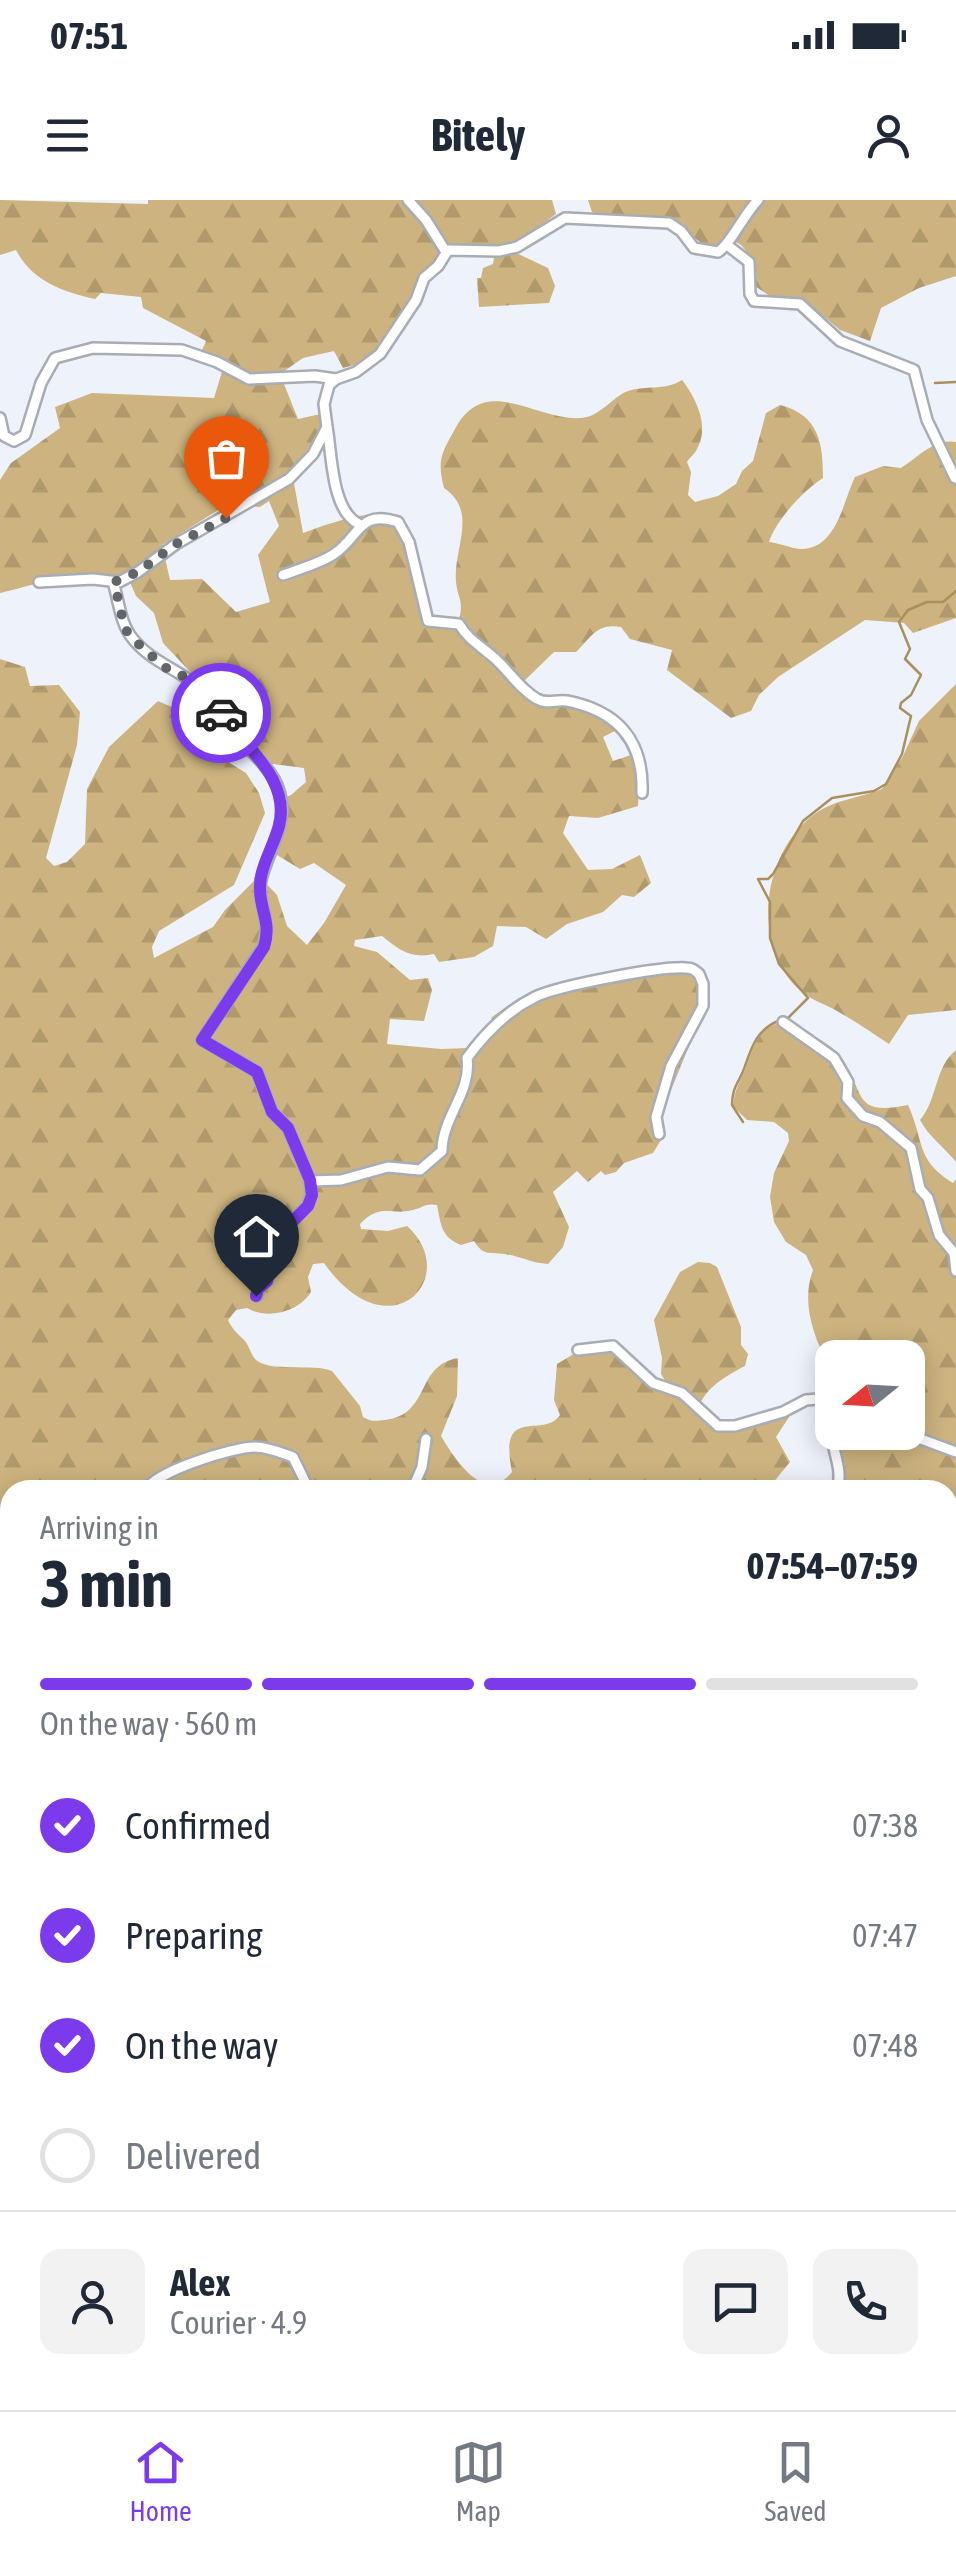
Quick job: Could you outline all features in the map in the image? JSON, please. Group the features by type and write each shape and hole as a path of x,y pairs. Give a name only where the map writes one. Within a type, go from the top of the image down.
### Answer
{"street":[{"path":"408,200 446,252"},
{"path":"446,252 518,247 565,218 662,222 675,226 694,248 718,252 728,245 740,220 758,200"},
{"path":"728,245 749,262 750,294 754,301 800,304 840,342 914,370 927,420 954,478"},
{"path":"360,524 345,512 329,459 324,398 336,379 356,372 380,354 416,300 424,278 446,252"},
{"path":"0,418 4,436 14,441 25,435 41,383 55,358 93,348 182,350 250,379 336,379"},
{"path":"39,582 92,578 114,582 138,572 176,544 290,479 314,454 327,427"},
{"path":"283,576 335,554 360,524 387,519 402,526 428,621 459,624 476,645 535,698 545,703 563,700 617,723 632,738 638,754 642,792"},
{"path":"114,582 125,629 164,667 189,679 212,701 240,740 258,756 281,799 280,822 260,885 269,931 264,947 202,1040 257,1072 272,1112 288,1128 310,1180 312,1195 308,1206 288,1226 267,1281 256,1296"},
{"path":"310,1180 341,1180 388,1167 420,1170 431,1162 442,1151 442,1137 466,1086 467,1058 484,1034 534,997 645,971 686,968 699,974 703,1006 672,1066 656,1117 659,1134"},
{"path":"783,1022 834,1058 848,1082 847,1098 863,1116 880,1122 911,1148 920,1188 928,1198 940,1235 954,1253 956,1271"},
{"path":"578,1350 613,1346 653,1383 682,1393 718,1426 735,1426 815,1400"},
{"path":"416,1480 426,1439"},
{"path":"925,1441 956,1452"},
{"path":"154,1480 256,1447 294,1457 304,1480"},
{"path":"836,1450 840,1462 838,1480"}],"green space":[{"path":"0,200 148,204 148,200 552,200 556,214 527,235 507,243 512,251 548,268 555,286 549,303 479,307 477,278 481,278 483,268 493,264 494,258 487,246 448,245 381,348 358,364 343,368 334,351 303,358 280,374 298,419 325,413 326,422 292,472 303,533 367,515 402,519 431,617 459,620 456,569 462,519 460,508 444,488 441,464 455,429 467,412 481,404 512,403 581,418 594,414 628,391 669,386 682,380 702,422 701,440 687,462 691,472 688,495 695,502 718,496 736,484 753,461 766,413 780,405 793,410 811,423 816,432 823,478 791,506 769,542 800,549 823,542 830,533 855,477 883,466 901,468 934,446 956,442 956,618 913,633 904,623 865,620 778,677 759,695 751,711 731,718 667,670 672,650 630,639 621,627 600,629 576,652 554,652 522,683 540,693 582,701 621,728 603,737 613,761 634,754 639,777 638,806 598,818 569,816 563,833 588,870 612,869 640,855 651,883 634,897 622,895 603,912 567,924 546,939 526,927 497,926 493,946 474,957 439,962 434,954 406,952 382,936 355,940 354,946 377,952 410,980 428,978 432,990 424,1021 390,1019 387,1044 469,1048 487,1035 492,1017 519,998 666,964 687,965 702,972 708,982 706,1005 659,1119 661,1140 653,1153 624,1163 616,1172 605,1175 601,1171 588,1182 577,1171 553,1192 569,1227 563,1247 548,1264 487,1252 474,1241 461,1245 454,1242 443,1230 437,1205 380,1211 367,1217 360,1224 361,1229 388,1231 407,1226 422,1246 427,1266 423,1284 411,1298 394,1305 373,1303 349,1290 324,1263 313,1264 308,1277 311,1292 299,1305 273,1313 236,1310 228,1320 261,1363 332,1371 360,1406 363,1417 371,1420 400,1416 410,1409 435,1370 458,1358 457,1396 441,1436 463,1467 479,1480 0,1480 0,659 25,667 30,686 59,685 80,712 77,745 46,858 54,866 67,862 85,844 87,789 109,747 158,701 190,715 225,760 246,773 259,793 265,813 234,885 159,931 152,947 154,958 213,927 259,876 277,895 287,926 307,945 346,885 314,863 300,869 272,852 281,817 279,800 306,782 304,768 273,764 267,768 245,730 163,643 154,613 136,596 129,580 79,576 0,593 0,480 11,463 60,428 55,407 92,393 214,398 222,372 200,355 206,341 143,308 141,297 101,293 95,299 71,293 31,270 16,250 0,255","holes":["269,501 279,526 258,555 270,602 236,612 202,579 170,580 162,545 228,504 260,507"]},
{"path":"588,200 956,200 956,276 919,288 881,308 870,341 840,330 805,301 774,299 755,286 749,257 739,244 732,241 712,248 669,223 592,212"},
{"path":"956,684 956,1010 908,1015 889,1044 807,996 786,974 769,928 773,878 795,833 812,816 837,803 882,789 919,721"},
{"path":"779,1023 830,1046 841,1057 868,1104 890,1108 908,1105 932,1166 953,1183 956,1179 956,1480 843,1480 841,1450 925,1450 925,1340 817,1340 808,1294 813,1270 806,1255 786,1242 774,1222 770,1197 774,1173 789,1141 788,1133 774,1122 747,1120 733,1106 757,1040"},
{"path":"956,1050 956,1162 920,1120 944,1066"},
{"path":"698,1262 717,1267 741,1327 741,1345 748,1354 745,1366 708,1391 697,1414 717,1428 786,1414 789,1417 776,1437 790,1462 775,1480 503,1480 512,1472 509,1451 517,1430 552,1422 560,1415 554,1400 557,1364 577,1352 609,1347 664,1392 669,1387 661,1374 662,1358 654,1320 680,1272"}],"waterway":[{"path":"935,383 956,382"},
{"path":"786,1020 808,998 779,964 770,938 770,902 758,879 768,879 773,874 803,821 832,798 874,791 886,784 902,754 911,716 900,708 901,703 911,695 921,675 905,659 910,649 899,622 908,610 927,602 943,602 956,591"},
{"path":"743,1122 732,1105 735,1089 756,1039 778,1021"}],"way so far":[{"path":"221,713 189,679 164,667 125,629 114,582 138,572 176,544 226,518"}],"route":[{"path":"221,713 274,780 281,799 280,822 260,885 269,931 264,947 202,1040 257,1072 272,1112 288,1128 310,1180 312,1195 308,1206 288,1226 267,1281 256,1296"}]}
